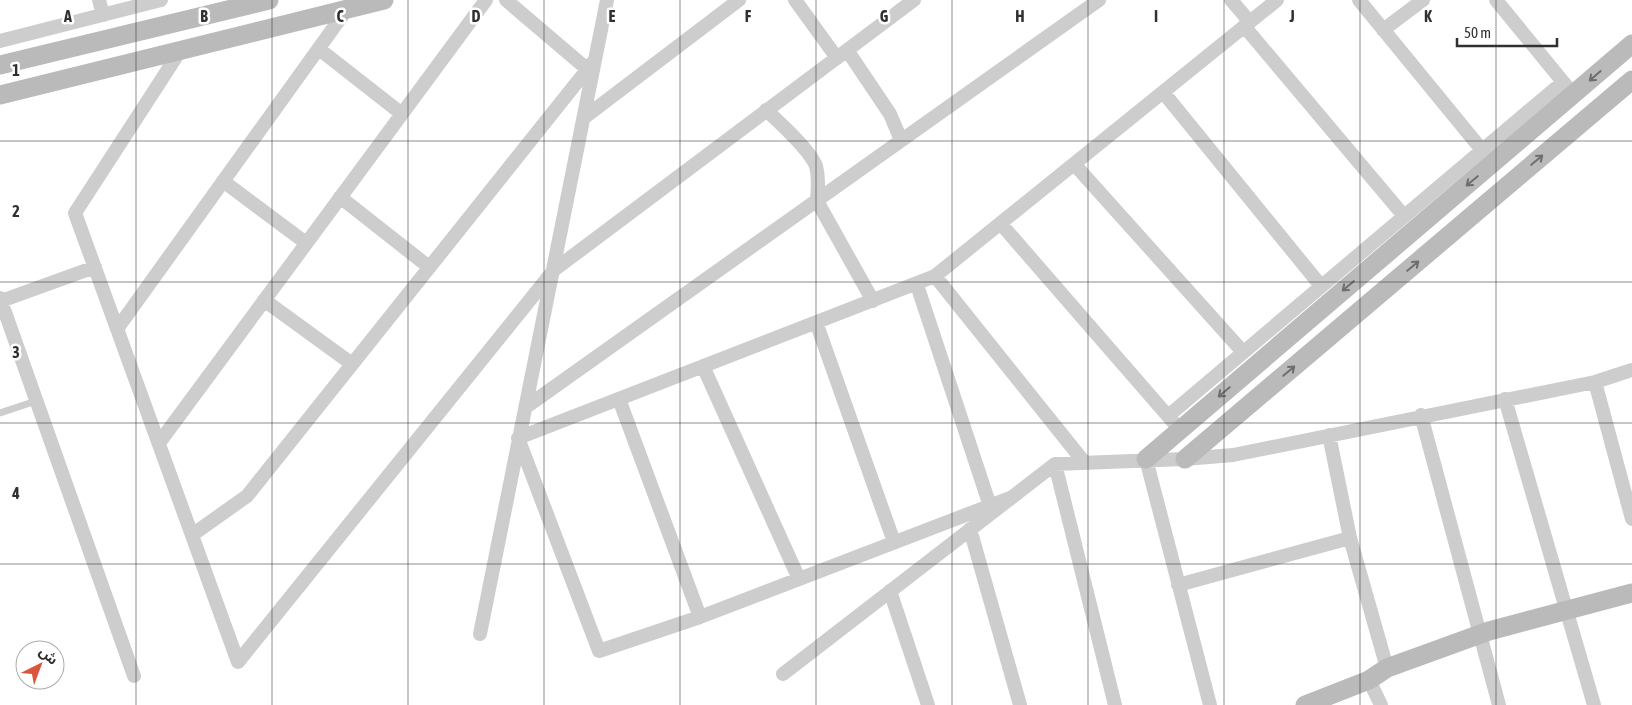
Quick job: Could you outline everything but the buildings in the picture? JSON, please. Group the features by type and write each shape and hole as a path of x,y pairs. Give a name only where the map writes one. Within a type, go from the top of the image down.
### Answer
{"street":[{"path":"99,0 103,15"},
{"path":"0,41 161,0"},
{"path":"0,65 269,0"},
{"path":"0,95 384,0"},
{"path":"159,443 486,0"},
{"path":"506,0 588,69"},
{"path":"480,634 607,0"},
{"path":"585,116 738,0"},
{"path":"795,0 881,100 901,140"},
{"path":"180,50 75,213 238,662 554,270 914,0"},
{"path":"526,407 1099,0"},
{"path":"1232,0 1247,24 1404,216"},
{"path":"518,438 816,322 917,285 935,276 1075,165 1277,0"},
{"path":"1359,0 1482,150"},
{"path":"1383,30 1423,0"},
{"path":"1496,0 1568,88"},
{"path":"117,329 348,9"},
{"path":"1146,459 1174,423 1243,352 1482,150 1632,44"},
{"path":"319,49 402,114"},
{"path":"192,536 247,496 596,58"},
{"path":"1185,459 1632,80"},
{"path":"1174,423 1568,88"},
{"path":"1163,92 1321,286"},
{"path":"766,110 786,128 815,164 818,183 817,201 873,301"},
{"path":"1075,165 1243,352"},
{"path":"223,181 306,243"},
{"path":"340,197 430,267"},
{"path":"1001,224 1174,423"},
{"path":"94,267 0,300 134,676"},
{"path":"935,276 1084,462"},
{"path":"917,285 991,509"},
{"path":"264,300 352,364"},
{"path":"816,322 894,542"},
{"path":"702,366 799,579"},
{"path":"518,438 599,650 700,617 894,542 991,509 1010,498 1055,464 1185,459 1233,455 1421,415 1595,382 1632,370"},
{"path":"1595,382 1632,519"},
{"path":"618,399 700,617"},
{"path":"1505,399 1594,705"},
{"path":"1421,415 1499,705"},
{"path":"1329,436 1350,538 1387,668"},
{"path":"1146,459 1210,705"},
{"path":"1055,464 1116,705"},
{"path":"783,674 970,529 991,509"},
{"path":"970,529 1020,705"},
{"path":"1178,585 1350,538"},
{"path":"890,590 928,705"},
{"path":"1305,705 1369,680 1387,668 1479,635 1632,593"},
{"path":"1369,680 1381,705"}],"lane":[{"path":"0,413 36,401"}]}
